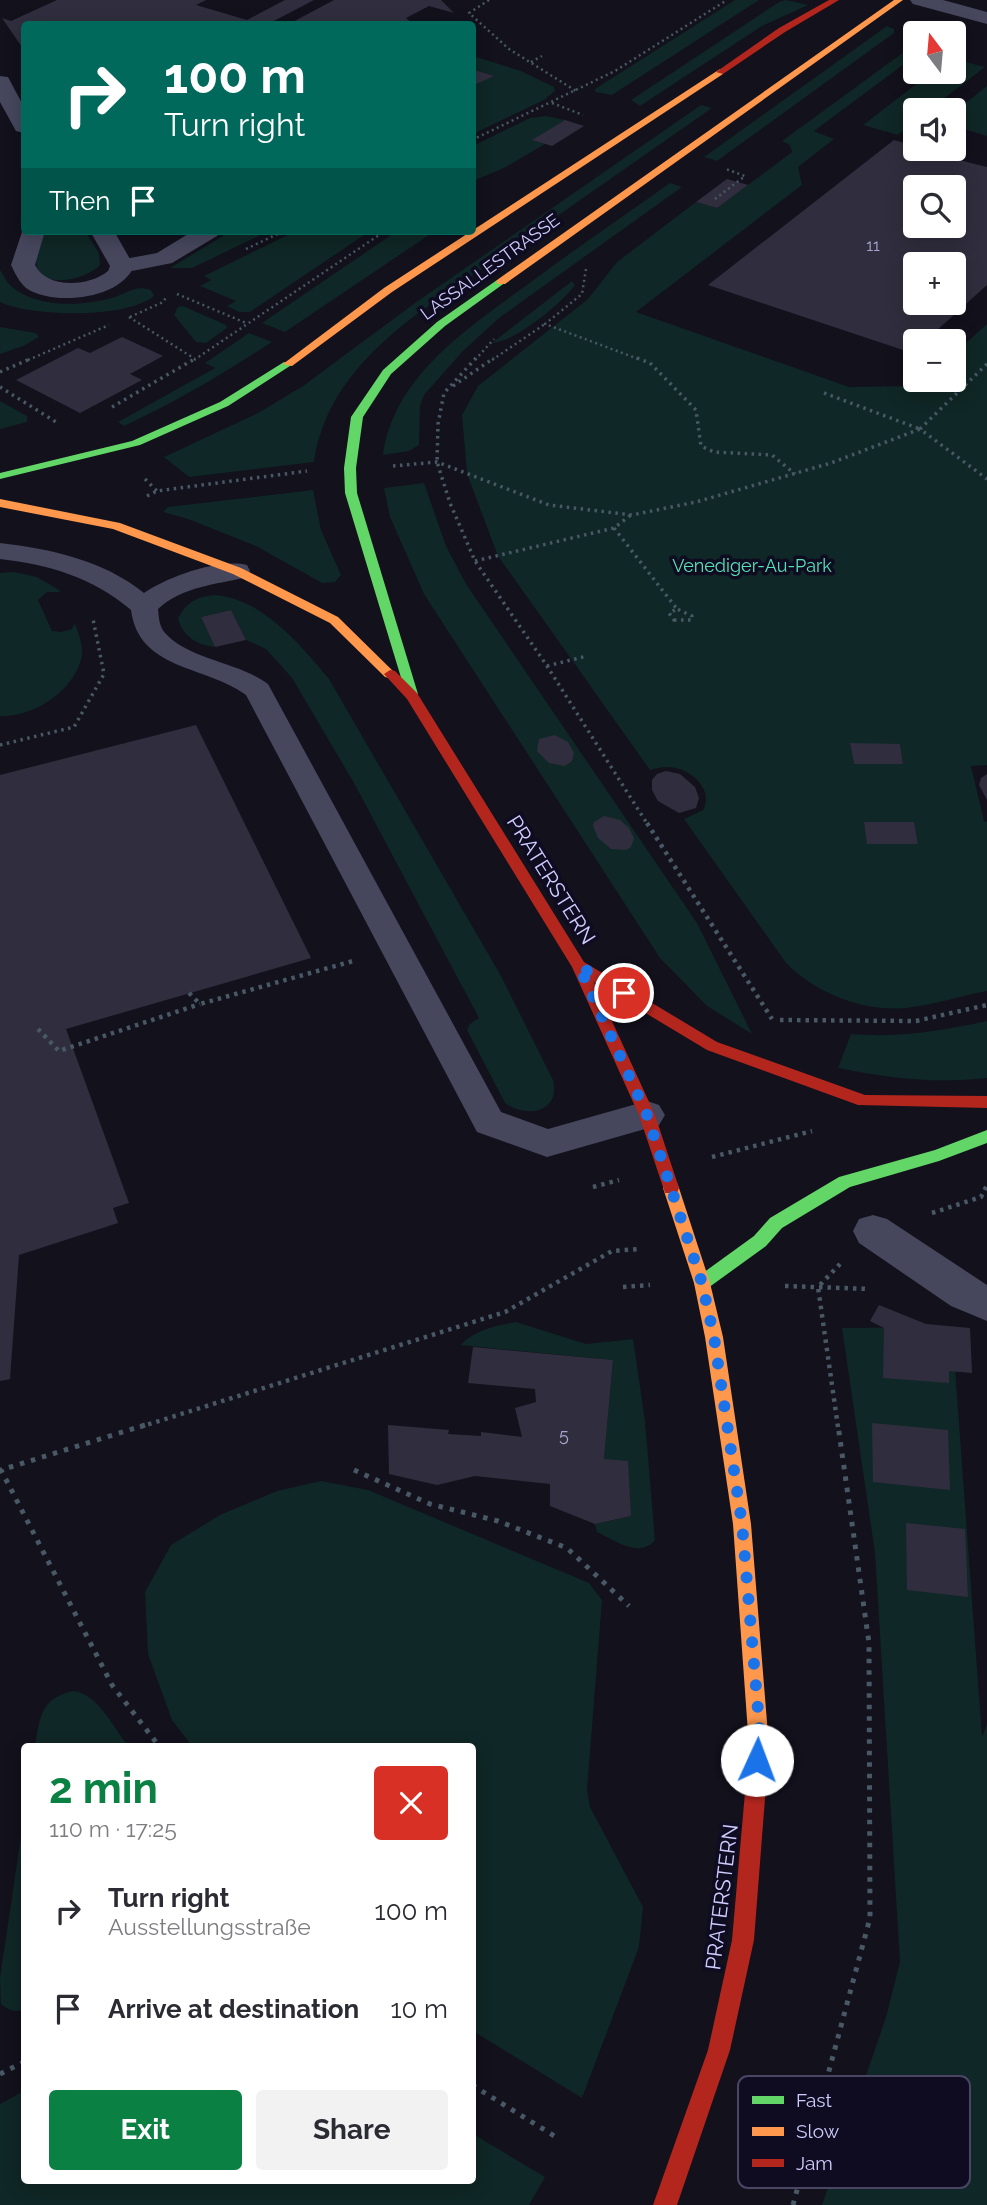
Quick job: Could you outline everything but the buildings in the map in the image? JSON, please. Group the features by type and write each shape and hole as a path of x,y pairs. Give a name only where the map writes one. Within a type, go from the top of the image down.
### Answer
{"main road":[{"name":"LASSALLESTRASSE","path":"476,232 571,172 782,30 835,0"},
{"name":"LASSALLESTRASSE","path":"412,696 351,494 350,468 357,417 387,372 441,324 899,0"},
{"name":"LASSALLESTRASSE","path":"0,477 136,443 224,404 279,371 388,290 471,235"},
{"name":"PRATERSTERN","path":"0,503 116,526 237,571 334,620 412,696 579,966 647,1115 702,1283 714,1337 742,1524 760,1734 743,1940 719,2050 665,2205"},
{"path":"579,966 712,1046 864,1101 987,1102"},
{"path":"702,1283 760,1241 776,1223 845,1182 939,1155 987,1136"}],"street":[{"path":"920,0 987,18"},
{"path":"0,82 21,120"},
{"path":"32,235 23,264 28,276 39,285 60,289 93,287 119,276 122,266 104,235"},
{"path":"873,1231 966,1294 987,1304"}],"lane":[{"path":"122,266 164,258 202,235"},
{"path":"0,551 37,556 90,570 119,586 144,607"},
{"path":"237,571 178,583 165,589 144,607 143,620 148,633 158,645 176,654 233,673 250,682 258,690 489,1122 547,1143 647,1115"}],"path":[{"path":"489,0 469,13 509,49 577,91"},
{"path":"476,138 615,71 727,0"},
{"path":"530,62 542,56"},
{"path":"551,103 586,116"},
{"path":"715,199 745,176 722,168"},
{"path":"101,412 195,359 379,235"},
{"path":"444,393 545,324 582,294 586,269"},
{"path":"0,372 163,302 170,291 247,324"},
{"path":"129,317 195,359"},
{"path":"545,324 650,363 696,410 701,446 714,453 772,455 795,474"},
{"path":"390,466 436,463 549,505 632,515 696,502 795,474 920,429 987,364"},
{"path":"0,387 66,428"},
{"path":"824,393 920,429 987,480"},
{"path":"436,463 475,561 547,666 772,1020 916,1021 987,1005"},
{"path":"157,491 311,470"},
{"path":"475,561 516,554 614,528 632,515"},
{"path":"614,528 677,609 692,616 692,620 685,623 673,620 669,613 677,609"},
{"path":"0,745 74,727 104,674 90,607"},
{"path":"547,666 587,656"},
{"path":"37,1029 59,1051 200,1004 362,958"},
{"path":"189,993 200,1004"},
{"path":"715,1156 819,1129"},
{"path":"828,2076 870,1918 869,1643 818,1287 873,1231"},
{"path":"157,1743 112,1685 1,1470 505,1312 612,1251"},
{"path":"354,1470 430,1504 498,1521 567,1548 629,1606"},
{"path":"0,2074 21,2064"},
{"path":"476,2087 556,2137"},
{"path":"793,2205 798,2188"}],"green space":[{"path":"735,0 759,0 612,95 595,92 595,89"},
{"path":"786,0 808,5 762,26 640,106 631,100 779,2"},
{"path":"887,26 894,29 894,33 717,161 704,157"},
{"name":"Venediger-Au-Park","path":"903,53 903,65 814,131 834,139 798,167 802,185 636,312 849,387 903,386 903,392 966,392 966,343 987,324 987,765 971,766 984,821 987,822 987,991 916,1007 873,1007 841,998 811,983 786,963 684,819 703,810 706,802 702,786 683,770 666,767 650,770 498,556 467,474 462,415 478,386 588,299 617,262 696,202 717,208 792,152 790,145 782,141","holes":["850,744 900,744 903,764 854,764","864,822 914,822 918,844 868,844"]},
{"path":"476,57 521,71 554,87 555,91 544,100 476,133 476,84 493,76 476,70"},
{"path":"966,62 985,67 966,82"},
{"path":"916,84 963,84 945,98 903,98 903,131 898,135 863,125"},
{"path":"987,86 987,136 966,130 966,103"},
{"path":"701,105 712,108 417,314 381,344 350,378 337,397 319,439 314,462 189,477 164,457 258,413 303,386 415,303"},
{"path":"546,116 565,120 533,140 545,144 504,168 476,180 476,145 530,118"},
{"path":"670,183 682,187 499,318 462,352 424,395 420,406 419,445 409,451 383,455 390,426 403,399 440,353 487,314"},
{"path":"43,235 88,235 99,253 100,265 87,274 69,280 51,279 44,276 36,266"},
{"path":"224,235 261,235 192,268 170,268"},
{"path":"288,235 364,235 250,312 239,312 227,306 236,301 200,286 211,280 204,276"},
{"path":"391,235 429,235 285,332 262,323"},
{"path":"0,270 12,287 35,299 48,302 90,302 141,288 151,290 154,296 123,309 101,312 34,311 0,302"},
{"path":"572,281 575,285 568,293 537,321 513,336 492,343"},
{"path":"183,306 226,325 227,328 206,343 196,342 174,315 178,307"},
{"path":"0,327 36,333 39,337 0,354"},
{"path":"249,333 272,342 162,407 124,426 118,422 215,368 205,363"},
{"path":"0,401 27,416 27,422 0,429"},
{"path":"424,483 446,546 466,584 697,923 752,1034 707,1006 660,958 424,594 390,517 384,488"},
{"path":"313,490 321,530 341,575 335,582 322,583 256,546 163,512 168,507"},
{"path":"14,572 37,577 59,590 60,592 47,592 38,600 52,631 72,629 75,623 82,655 71,680 51,699 26,712 0,716 0,573"},
{"path":"214,595 232,598 264,614 293,638 329,679 501,976 553,1080 554,1091 547,1106 540,1110 523,1111 505,1103 467,1030 470,1024 479,1018 354,783 292,678 266,649 246,640 231,610 201,617 215,647 196,642 183,630 178,618 185,608 197,599"},
{"path":"987,1021 987,1078 912,1079 838,1068 851,1034 919,1033"},
{"path":"516,1322 586,1344 633,1339 645,1421 655,1540 649,1545 635,1548 619,1543 597,1532 595,1524 631,1516 604,1459 613,1360 460,1345 486,1329"},
{"path":"952,1327 982,1737 987,1724 987,2205 822,2205 828,2188 970,2188 970,2076 866,2076 886,2017 900,1962 875,1553 842,1328"},
{"path":"321,1481 368,1490 589,1583 602,1600 587,1790 590,1807 643,1907 639,1947 582,2098 476,2033 476,1743 190,1743 172,1720 148,1654 145,1592 171,1545 220,1515 277,1491"},
{"path":"72,1691 89,1697 111,1721 126,1743 36,1743 43,1711 53,1699"},
{"path":"21,1836 21,2010 15,2011 1,2004 0,1978"},
{"path":"21,2093 21,2184 476,2184 476,2136 545,2177 529,2205 0,2205 0,2104"}],"traffic: fast":[{"path":"412,694 351,493 350,468 357,417 387,372 441,324 501,282"},
{"path":"0,476 136,443 224,404 288,364"},
{"path":"702,1283 760,1241 776,1223 845,1182 939,1155 987,1136"}],"traffic: slow":[{"path":"501,282 899,0"},
{"path":"476,232 720,72"},
{"path":"288,364 388,290 472,235"},
{"path":"0,503 116,526 237,571 334,620 390,674"},
{"path":"671,1188 702,1283 714,1337 742,1524 759,1747"}],"traffic: jam":[{"path":"720,72 782,30 835,0"},
{"path":"390,674 412,696 579,966 647,1115 671,1188"},
{"path":"579,966 712,1046 864,1101 987,1102"},
{"path":"665,2205 719,2050 743,1940 759,1747"}],"route":[{"path":"624,993 579,966 647,1115 702,1283 714,1337 742,1524 760,1734 757,1760"}]}
